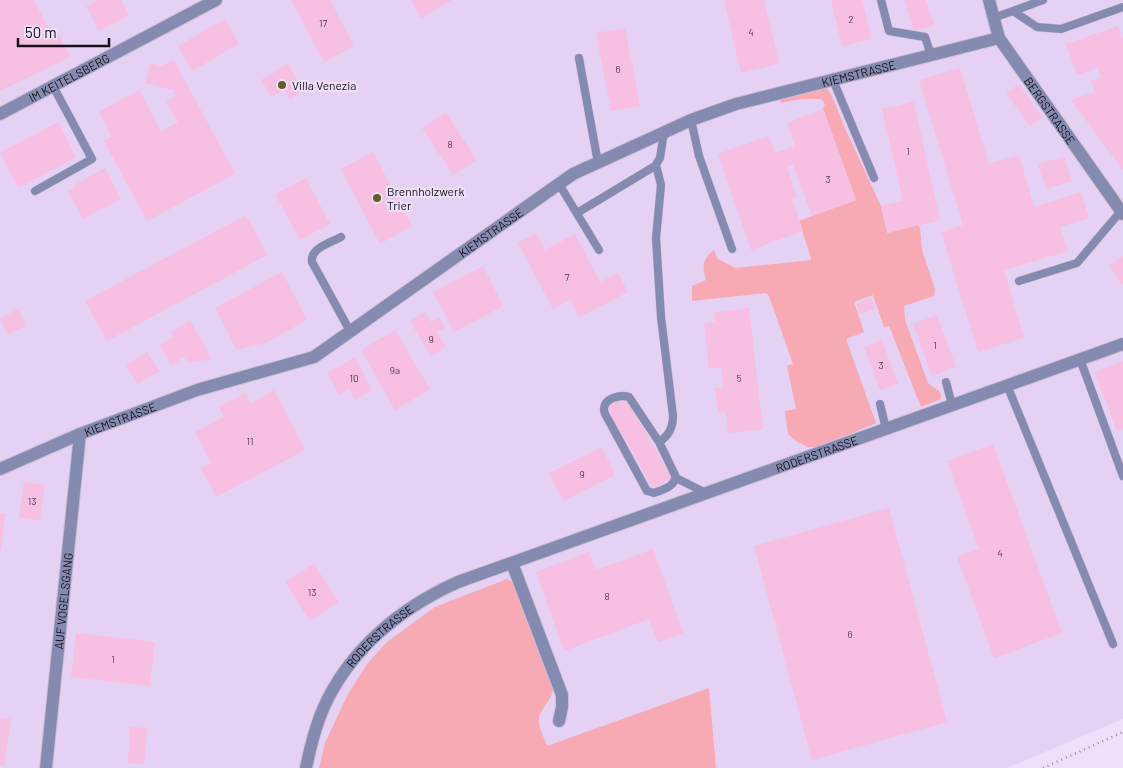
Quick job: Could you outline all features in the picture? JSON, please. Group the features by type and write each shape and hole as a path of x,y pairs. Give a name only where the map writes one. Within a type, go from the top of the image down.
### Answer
{"street":[{"name":"IM KEITELSBERG","path":"0,114 216,0"},
{"name":"BERGSTRASSE","path":"989,0 999,38 1122,212"},
{"name":"KIEMSTRASSE","path":"0,469 80,434 197,390 314,357 573,174 691,120 736,104 999,38"},
{"name":"RODERSTRASSE","path":"306,768 323,708 350,665 367,642 406,610 435,592 458,582 1123,344"},
{"name":"AUF VOGELSGANG","path":"46,768 80,434"},
{"path":"512,563 562,695 559,721"}],"lane":[{"path":"881,0 889,31 925,37 931,55"},
{"path":"994,18 1043,0"},
{"path":"1013,11 1037,27 1061,28 1123,7"},
{"path":"579,58 598,163"},
{"path":"833,80 874,178"},
{"path":"35,191 92,159 53,86"},
{"path":"691,120 699,156 732,249"},
{"path":"577,213 656,165 661,153 664,132"},
{"path":"656,165 661,185 656,238 661,317 673,416 669,433 659,442"},
{"path":"559,184 599,250"},
{"path":"1019,281 1077,263 1122,212"},
{"path":"341,237 312,254 311,258 350,332"},
{"path":"1080,359 1123,476"},
{"path":"946,382 952,405"},
{"path":"1007,385 1113,644"},
{"path":"676,478 673,485 655,493 647,491 609,422 604,409 607,401 625,396 631,398 659,442 676,478 706,493"},
{"path":"880,404 886,429"}],"path":[{"path":"1043,768 1123,732"}],"shaded area":[{"path":"0,0 1123,0 1123,719 1007,768 0,768"},
{"path":"827,88 881,206 887,233 918,225 920,228 922,250 935,289 934,296 904,306 905,320 928,383 940,392 941,399 921,407 889,326 884,327 873,295 854,302 864,332 846,339 876,423 819,447 808,447 796,441 788,434 785,411 796,409 787,366 793,364 769,296 766,293 692,301 692,286 706,280 704,271 705,260 714,250 718,259 735,268 811,260 799,221 856,200 823,109 825,104 821,99 801,99 781,103 780,100 784,97"},
{"path":"507,579 514,583 553,686 551,697 539,718 540,729 547,746 709,688 716,768 319,768 325,743 348,694 367,664 387,642 435,607"}],"building":[{"path":"0,0 34,0 49,30 55,27 70,57 0,91"},
{"path":"98,0 121,0 129,15 99,31 86,7"},
{"path":"291,0 330,0 354,46 324,62"},
{"path":"411,0 452,0 421,18"},
{"path":"724,0 764,0 779,64 741,73"},
{"path":"831,0 862,0 872,39 842,46"},
{"path":"904,0 926,0 934,25 914,31"},
{"path":"225,19 239,44 192,71 178,46"},
{"path":"1118,26 1123,40 1123,170 1071,100 1095,92 1091,81 1101,78 1098,68 1077,75 1066,44"},
{"path":"625,28 640,106 611,111 596,33"},
{"path":"174,60 235,174 147,221 104,141 112,137 99,112 139,90 161,131 178,122 166,101 176,96 173,90 145,83 151,63 161,66"},
{"name":"Villa Venezia","path":"288,64 304,91 290,100 284,90 272,97 261,80"},
{"path":"960,68 989,164 1019,155 1034,207 1081,192 1089,218 1060,227 1068,251 1004,270 1024,338 978,352 941,232 963,225 919,80"},
{"path":"1019,84 1042,117 1030,126 1006,93"},
{"path":"914,102 940,220 887,233 881,206 903,201 882,109"},
{"path":"823,109 856,200 812,216 793,165 787,167 797,197 792,199 803,231 751,250 718,154 769,136 775,153 795,146 787,123"},
{"path":"446,113 477,160 453,175 422,128"},
{"path":"58,122 76,157 18,188 0,153"},
{"name":"Brennholzwerk Trier","path":"373,152 412,226 380,244 341,169"},
{"path":"1064,157 1072,181 1046,189 1038,164"},
{"path":"105,168 121,199 83,219 68,191 74,188 73,186"},
{"path":"306,178 330,224 300,240 275,194"},
{"path":"246,215 267,255 107,341 85,301"},
{"path":"536,233 545,250 575,234 600,282 618,273 628,292 579,317 570,300 553,309 518,243"},
{"path":"1123,256 1123,285 1109,266"},
{"path":"483,266 503,306 454,332 433,292"},
{"path":"282,272 307,320 265,343 237,350 215,308"},
{"path":"871,298 875,309 860,314 856,304"},
{"path":"749,308 763,429 728,433 726,411 718,412 715,388 723,387 721,367 709,369 704,324 715,322 714,312"},
{"path":"18,309 26,326 7,335 0,318"},
{"path":"425,312 431,322 439,317 445,328 437,332 446,346 431,356 410,321"},
{"path":"937,315 956,367 932,376 913,324"},
{"path":"190,321 212,359 189,363 184,357 171,365 160,345 173,337 170,332"},
{"path":"395,330 430,389 395,410 361,350"},
{"path":"882,340 898,384 880,390 864,347"},
{"path":"147,352 159,371 138,384 126,365"},
{"path":"355,357 372,390 355,400 349,389 339,395 327,373"},
{"path":"1123,361 1123,429 1117,431 1095,372"},
{"path":"274,390 305,450 216,497 201,468 211,463 195,432 224,417 219,407 245,393 251,403"},
{"path":"625,397 672,478 653,489 607,407"},
{"path":"993,444 1062,633 994,658 957,557 979,549 947,461"},
{"path":"602,447 615,475 563,501 549,473"},
{"path":"24,482 45,485 40,520 19,518"},
{"path":"889,508 947,722 812,760 754,546"},
{"path":"0,513 5,513 1,550 0,550"},
{"path":"653,549 683,633 658,642 649,619 564,651 536,572 589,552 596,570"},
{"path":"314,564 339,602 310,621 285,582"},
{"path":"76,633 155,642 150,686 71,677"},
{"path":"0,718 11,719 4,766 0,765"},
{"path":"130,727 147,728 144,764 128,763"}],"place":[{"name":"Villa Venezia","path":"282,85"},
{"name":"Brennholzwerk Trier","path":"377,198"}]}
